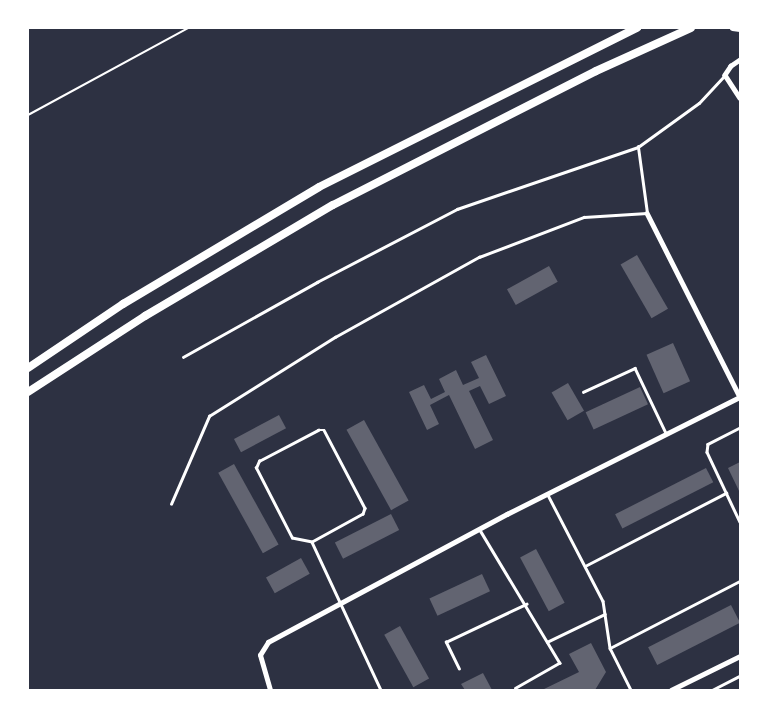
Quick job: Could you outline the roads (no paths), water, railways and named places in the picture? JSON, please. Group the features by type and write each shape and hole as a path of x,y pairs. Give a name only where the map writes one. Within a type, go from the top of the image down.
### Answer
{"highway":[{"path":"28,368 123,304 319,187 636,28"},
{"path":"28,392 145,316 333,205 596,71 691,28"}],"street":[{"path":"733,28 740,29"},
{"path":"740,60 731,66 725,76 740,98"},
{"path":"270,690 260,662 264,647 548,494 740,397 648,213"},
{"path":"671,690 740,656"}],"lane":[{"path":"184,357 317,282 457,209 638,147 699,104 725,76"},
{"path":"171,504 209,416 335,337 479,257 584,218 648,213 638,147"},
{"path":"583,392 635,368 666,433"},
{"path":"740,428 708,444 707,452 740,522"},
{"path":"318,430 324,430 365,508 364,514 312,542 292,538 256,468 259,462 318,430"},
{"path":"585,566 726,492"},
{"path":"548,494 603,601 610,648 631,690"},
{"path":"480,530 560,663 516,688"},
{"path":"312,542 339,606 381,690"},
{"path":"610,648 740,581"},
{"path":"459,669 446,642 526,604"},
{"path":"548,642 605,614"},
{"path":"712,690 740,676"}]}
